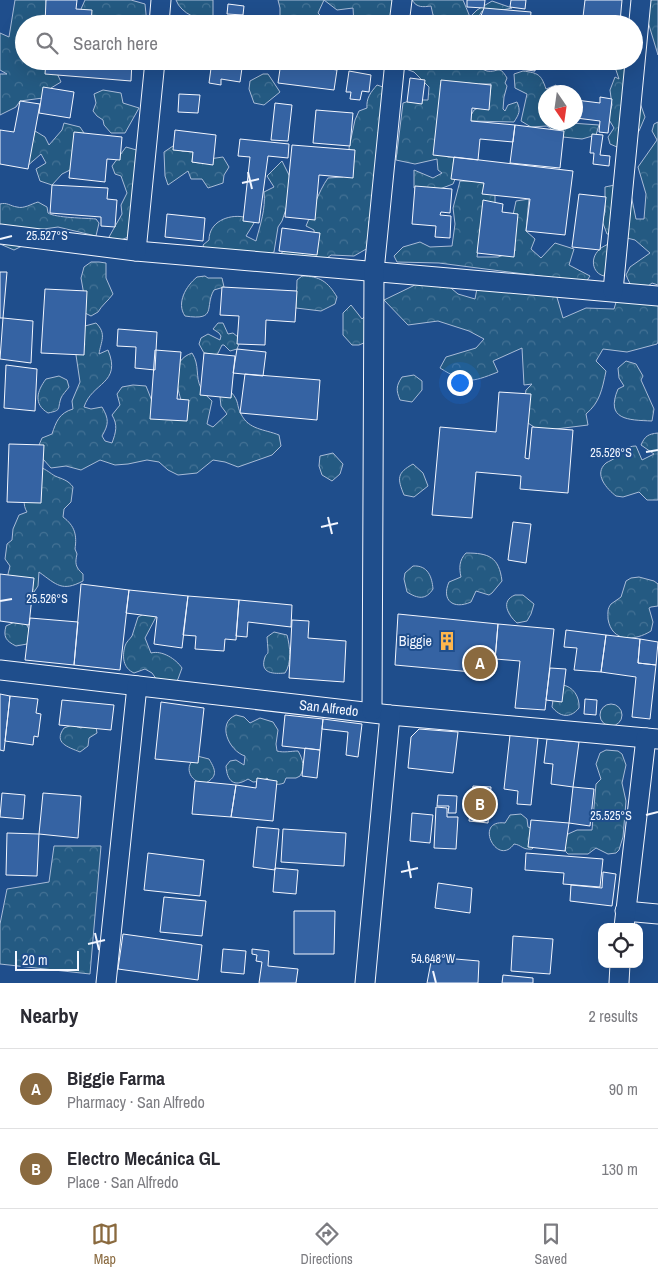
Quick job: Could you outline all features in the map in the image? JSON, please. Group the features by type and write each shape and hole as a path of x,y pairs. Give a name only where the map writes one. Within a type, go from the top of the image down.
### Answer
{"street":[{"path":"160,15 161,0"},
{"path":"400,15 402,0"},
{"path":"640,15 641,0"},
{"path":"136,251 154,70"},
{"path":"364,983 381,713 374,271 394,70"},
{"path":"613,291 634,70"},
{"path":"0,234 136,251 658,296"},
{"name":"San Alfredo","path":"0,670 381,713 652,739"},
{"path":"106,983 137,686"},
{"path":"652,739 624,919 658,914"},
{"path":"619,983 620,968"}],"green space":[{"path":"15,0 46,0 47,15 15,15 15,70 55,70 61,82 51,88 43,98 20,101 16,107 0,115 0,74 7,74 0,70 0,33 9,37"},
{"path":"85,0 131,0 145,4 146,15 84,15 81,9"},
{"path":"176,0 213,0 213,15 190,15 178,5"},
{"path":"278,0 324,0 318,13 320,15 280,15"},
{"path":"324,0 409,0 403,15 353,15 353,8 337,10"},
{"path":"412,0 463,0 469,15 433,15 431,6 423,7"},
{"path":"643,0 658,0 658,55 642,2"},
{"path":"492,1 512,8 493,12 482,11 480,15 472,15"},
{"path":"409,70 500,70 507,78 503,109 505,111 508,105 517,102 519,108 514,122 471,121 469,119 474,110 486,103 490,94 491,84 479,84 438,151 448,157 454,157 456,177 453,184 437,190 414,188 414,170 433,178 442,173 438,170 437,159 415,164 396,160 403,103 413,100 428,100 429,87 414,72"},
{"path":"616,70 634,70 634,86 645,117 639,131 625,147 617,147 610,144 608,137 614,128 608,118 612,105 610,90 615,77 619,79"},
{"path":"523,71 538,75 542,80 544,85 538,85 538,127 531,127 521,121 527,94 515,88 514,74"},
{"path":"263,74 268,74 280,92 264,105 254,103 249,89 250,81"},
{"path":"377,85 392,90 378,133 392,153 383,204 369,221 368,248 354,256 331,255 314,268 279,255 285,250 315,245 314,230 306,226 318,195 328,178 343,177 353,168 349,148 355,120 359,111 367,108 368,98"},
{"path":"103,90 121,93 123,103 139,108 125,133 111,133 104,125 103,120 93,111 96,103 94,94"},
{"path":"658,122 658,285 652,283 644,289 631,286 626,275 630,267 650,253 635,240 624,235 607,234 602,221 605,212 605,187 624,183 631,195 636,219 644,219 646,194 638,167 657,140 652,131 654,124"},
{"path":"64,123 80,127 88,139 70,170 62,174 52,185 40,181 36,169 46,163 41,154 25,168 35,131 45,137 49,145 62,130"},
{"path":"583,124 599,125 596,135 582,139 563,137 553,130 583,130"},
{"path":"173,146 182,151 193,152 192,162 200,163 202,160 223,157 229,167 224,175 223,183 208,188 202,179 191,179 188,171 168,185 165,176 164,152"},
{"path":"126,147 140,151 134,235 118,241 109,237 122,214 121,205 127,193 121,176 115,174 112,166"},
{"path":"282,161 294,185 282,221 278,227 274,252 265,256 205,250 203,245 209,240 212,228 226,218 244,217 254,223 246,236 256,241 263,211 264,192 274,187 267,176"},
{"path":"460,181 484,183 495,196 495,217 479,242 477,257 498,257 515,251 513,215 516,201 529,199 526,231 535,239 531,249 541,258 555,243 574,249 569,265 590,276 586,282 439,263 397,262 394,256 403,247 420,242 430,247 452,246 455,224 453,208"},
{"path":"38,202 47,207 48,213 52,215 96,219 99,223 96,236 58,227 29,231 22,246 14,250 0,244 0,204 5,203 15,207 22,207"},
{"path":"610,243 608,264 604,276 597,272 593,261 596,253"},
{"path":"91,262 106,263 106,278 113,294 98,312 91,316 83,312 84,295 81,278 84,267"},
{"path":"433,273 458,294 475,299 479,278 556,294 563,318 586,308 614,309 617,299 658,299 658,342 657,344 627,352 603,349 596,361 606,371 602,390 586,414 588,425 540,431 522,419 526,390 532,384 524,385 522,348 493,361 498,372 474,380 456,377 440,368 446,357 476,348 484,339 469,331 438,321 408,325 384,300 413,286"},
{"path":"205,276 208,278 222,278 224,287 214,290 206,314 195,317 185,316 182,311 182,300 186,290 197,277"},
{"path":"302,276 314,277 327,284 337,297 335,304 321,311 296,308 297,280"},
{"path":"351,305 362,319 370,311 378,337 359,345 352,345 343,335 343,313"},
{"path":"96,323 102,334 99,354 108,350 111,370 109,376 93,392 84,407 91,409 102,407 107,422 102,436 105,441 112,443 116,425 112,415 120,405 117,394 122,387 133,385 146,386 156,411 181,400 176,373 180,361 192,353 196,362 199,384 203,392 212,401 207,424 213,427 227,414 221,406 220,397 231,392 236,398 244,419 257,428 279,435 281,446 272,455 238,467 213,460 197,473 178,475 168,470 159,462 147,460 115,465 100,460 81,470 66,466 51,468 43,459 39,445 42,438 52,434 61,416 73,409 72,401 80,382 76,355 82,331 85,326"},
{"path":"218,323 223,323 228,334 233,333 238,337 239,344 237,349 230,351 222,345 217,355 204,353 199,344 201,338 208,334 220,340 221,336 213,329"},
{"path":"626,361 636,364 643,376 641,380 654,409 652,421 627,419 621,416 614,407 618,389 624,386 619,378 618,368"},
{"path":"414,375 422,381 422,390 412,402 400,400 397,388 400,380 402,377"},
{"path":"59,376 67,380 69,387 62,397 58,409 48,413 40,406 38,401 40,388 46,379"},
{"path":"658,433 658,500 647,500 639,492 623,497 616,496 603,481 601,476 602,467 630,447 636,446 642,460 654,454 641,445 647,436"},
{"path":"333,453 343,464 340,474 332,481 322,475 319,466 320,456"},
{"path":"413,464 423,473 428,486 414,497 404,495 400,484 401,473"},
{"path":"40,467 67,481 73,487 71,502 64,509 63,517 74,531 77,554 76,565 83,574 83,581 70,586 60,586 39,572 38,586 34,592 26,593 8,581 10,566 5,559 7,544 12,540 13,529 19,515 27,512 24,501 25,495"},
{"path":"466,553 481,554 492,558 498,566 502,581 489,595 476,591 471,602 459,605 450,602 447,588 449,582 461,577 460,564"},
{"path":"413,566 422,567 432,580 433,589 425,597 418,597 407,592 404,579 405,573"},
{"path":"639,577 658,584 658,606 649,608 653,622 651,631 638,637 625,638 619,636 610,627 608,609 611,604 621,597 626,581"},
{"path":"515,595 523,595 534,604 527,621 517,623 508,612 508,601"},
{"path":"148,612 156,617 145,638 151,653 155,652 168,656 182,668 174,685 157,680 152,673 145,669 134,673 130,671 124,662 125,646 132,636 138,617"},
{"path":"19,620 27,625 31,634 27,644 16,646 6,638 5,630 6,626"},
{"path":"274,632 287,635 290,659 285,673 272,673 264,667 265,657 268,654 267,637"},
{"path":"562,685 569,687 575,693 578,700 579,708 576,712 569,715 562,715 552,707 554,692"},
{"path":"611,704 619,707 622,715 619,723 611,726 603,723 600,715 603,707"},
{"path":"236,715 244,717 250,723 260,718 273,722 278,730 277,751 298,751 300,754 303,767 300,776 286,778 284,783 279,784 272,783 267,778 263,781 253,782 248,779 239,783 232,781 228,776 226,766 230,761 236,760 244,765 245,756 234,749 227,737 227,724"},
{"path":"72,725 81,728 86,725 96,727 97,733 89,738 88,746 80,752 63,744 61,741 60,737 64,728"},
{"path":"606,750 618,751 622,754 626,765 622,783 626,801 623,837 619,850 616,853 608,854 596,848 588,854 568,854 563,843 568,834 577,830 592,830 596,784 601,779 596,764 600,753"},
{"path":"197,756 209,759 214,771 211,779 204,784 195,780 190,773 190,764"},
{"path":"521,814 527,819 528,827 533,829 536,845 532,849 526,849 514,844 507,850 495,847 489,834 491,828 496,824 505,823 510,815"},
{"path":"54,846 101,846 90,974 0,964 0,924 7,889 49,882"}],"building":[{"path":"46,0 77,0 76,9 92,10 92,15 45,15"},
{"path":"467,0 485,0 484,8 467,7"},
{"path":"511,0 526,0 525,9 510,7"},
{"path":"585,0 622,0 621,15 583,15"},
{"path":"228,4 244,6 243,15 227,14"},
{"path":"484,8 531,12 531,15 481,15"},
{"path":"45,70 132,70 131,81 45,74"},
{"path":"211,70 242,70 240,82 221,79 221,85 209,83"},
{"path":"280,70 337,70 334,90 278,83"},
{"path":"349,71 371,75 369,92 362,91 360,100 350,99 351,92 346,92"},
{"path":"410,78 425,80 422,104 407,102"},
{"path":"441,80 491,85 489,110 472,108 471,121 515,125 513,142 480,139 478,160 433,155"},
{"path":"43,87 74,92 70,118 39,113"},
{"path":"179,94 200,95 198,113 178,112"},
{"path":"600,97 612,99 608,133 599,132 600,121 583,119 583,101 600,103"},
{"path":"20,101 40,104 28,169 0,164 0,130 14,132"},
{"path":"275,103 292,105 288,141 271,140"},
{"path":"316,110 353,113 350,146 313,143"},
{"path":"515,125 538,128 538,130 564,131 560,168 510,163"},
{"path":"175,130 216,135 213,165 192,162 193,152 173,150"},
{"path":"74,132 122,137 120,160 107,159 105,182 69,178"},
{"path":"592,134 603,135 600,155 610,156 609,166 593,164 594,153 590,153"},
{"path":"240,139 289,144 288,158 268,156 259,223 243,221 250,157 238,156"},
{"path":"292,145 355,150 353,178 319,175 315,220 285,217"},
{"path":"454,157 573,171 565,235 526,231 530,199 482,194 484,183 451,179"},
{"path":"52,185 108,188 107,199 117,200 115,227 101,226 101,217 50,213"},
{"path":"415,186 452,189 450,213 441,212 440,215 451,216 450,238 435,237 436,226 412,224"},
{"path":"579,194 606,197 600,250 572,247"},
{"path":"483,200 503,204 502,212 518,214 514,257 477,253"},
{"path":"167,214 205,218 203,241 165,237"},
{"path":"282,228 320,233 317,255 279,251"},
{"path":"0,272 7,272 3,318 0,318"},
{"path":"222,287 297,291 295,322 266,320 265,345 237,344 239,316 220,315"},
{"path":"45,289 87,291 84,355 41,353"},
{"path":"3,318 33,321 31,363 0,359"},
{"path":"118,329 157,332 155,370 135,368 136,347 117,346"},
{"path":"237,349 266,352 263,376 233,373"},
{"path":"155,350 181,352 177,399 189,400 187,421 150,419"},
{"path":"204,353 235,356 231,398 200,395"},
{"path":"6,365 37,369 35,411 4,408"},
{"path":"245,374 320,380 317,420 240,413"},
{"path":"499,392 531,394 525,458 529,459 532,427 573,430 568,493 520,489 521,476 476,472 472,518 432,515 440,427 496,432"},
{"path":"9,444 44,445 41,503 7,502"},
{"path":"513,522 531,524 526,563 508,560"},
{"path":"0,574 34,578 29,625 0,621"},
{"path":"81,584 129,590 120,670 74,665"},
{"path":"129,590 188,596 182,648 154,644 157,617 126,613"},
{"path":"188,596 239,600 236,640 225,639 224,651 195,649 196,636 183,635"},
{"path":"239,600 292,605 291,627 248,622 247,637 236,636"},
{"name":"Biggie","path":"398,614 498,624 494,674 395,665"},
{"path":"30,618 78,622 74,665 25,660"},
{"path":"292,620 309,621 308,638 346,641 344,682 289,678"},
{"path":"498,624 554,629 545,710 515,708 520,661 495,659"},
{"path":"566,630 606,635 601,672 574,670 577,648 564,647"},
{"path":"606,635 640,639 638,663 656,665 650,719 632,717 636,677 601,672"},
{"path":"640,639 658,642 656,665 638,663"},
{"path":"550,668 566,669 562,702 546,700"},
{"path":"0,694 10,696 4,751 0,750"},
{"path":"10,696 38,699 36,713 41,714 38,737 34,736 33,745 5,741"},
{"path":"585,699 597,700 596,715 584,714"},
{"path":"62,700 114,705 111,730 59,725"},
{"path":"161,702 204,708 198,763 155,759"},
{"path":"285,715 323,719 320,750 282,746"},
{"path":"323,719 362,724 358,757 346,755 348,732 322,729"},
{"path":"419,729 458,732 453,773 408,768 411,737"},
{"path":"510,735 538,738 531,805 517,804 518,791 504,789"},
{"path":"547,739 579,742 573,787 551,784 553,764 544,763"},
{"path":"305,748 320,750 317,778 302,776"},
{"path":"257,778 277,781 273,821 231,817 236,785 256,788"},
{"path":"195,781 236,785 231,817 192,814"},
{"path":"473,786 491,787 488,823 469,821"},
{"path":"573,787 594,789 590,826 569,823"},
{"path":"2,793 25,795 23,819 0,817"},
{"path":"43,793 81,796 78,838 39,834"},
{"path":"438,795 457,796 456,813 448,813 449,806 437,806"},
{"path":"436,807 447,808 447,817 458,817 456,849 434,848"},
{"path":"412,813 433,815 430,843 410,841"},
{"path":"531,820 569,823 565,851 528,847"},
{"path":"257,827 279,829 275,870 253,867"},
{"path":"283,829 346,833 344,866 281,862"},
{"path":"7,833 39,834 37,876 6,875"},
{"path":"148,853 204,860 200,896 144,890"},
{"path":"526,853 603,859 600,887 563,884 564,873 525,870"},
{"path":"275,868 298,870 296,894 273,892"},
{"path":"603,872 616,874 612,906 570,901 571,885 602,888"},
{"path":"438,883 472,888 470,913 435,908"},
{"path":"164,897 206,901 202,936 160,932"},
{"path":"294,911 335,911 334,954 294,954"},
{"path":"123,934 202,945 198,980 118,969"},
{"path":"513,936 553,939 550,974 511,971"},
{"path":"223,949 246,951 244,974 221,972"},
{"path":"252,949 269,951 268,966 298,969 296,983 259,983 262,962 256,961 257,955 252,954"},
{"path":"432,957 479,961 478,983 427,983"},
{"path":"503,975 533,978 533,983 502,983"}],"place":[{"name":"Biggie","path":"447,641"},
{"name":"Biggie Farma","path":"480,663"},
{"name":"Electro Mecánica GL","path":"480,804"}]}
